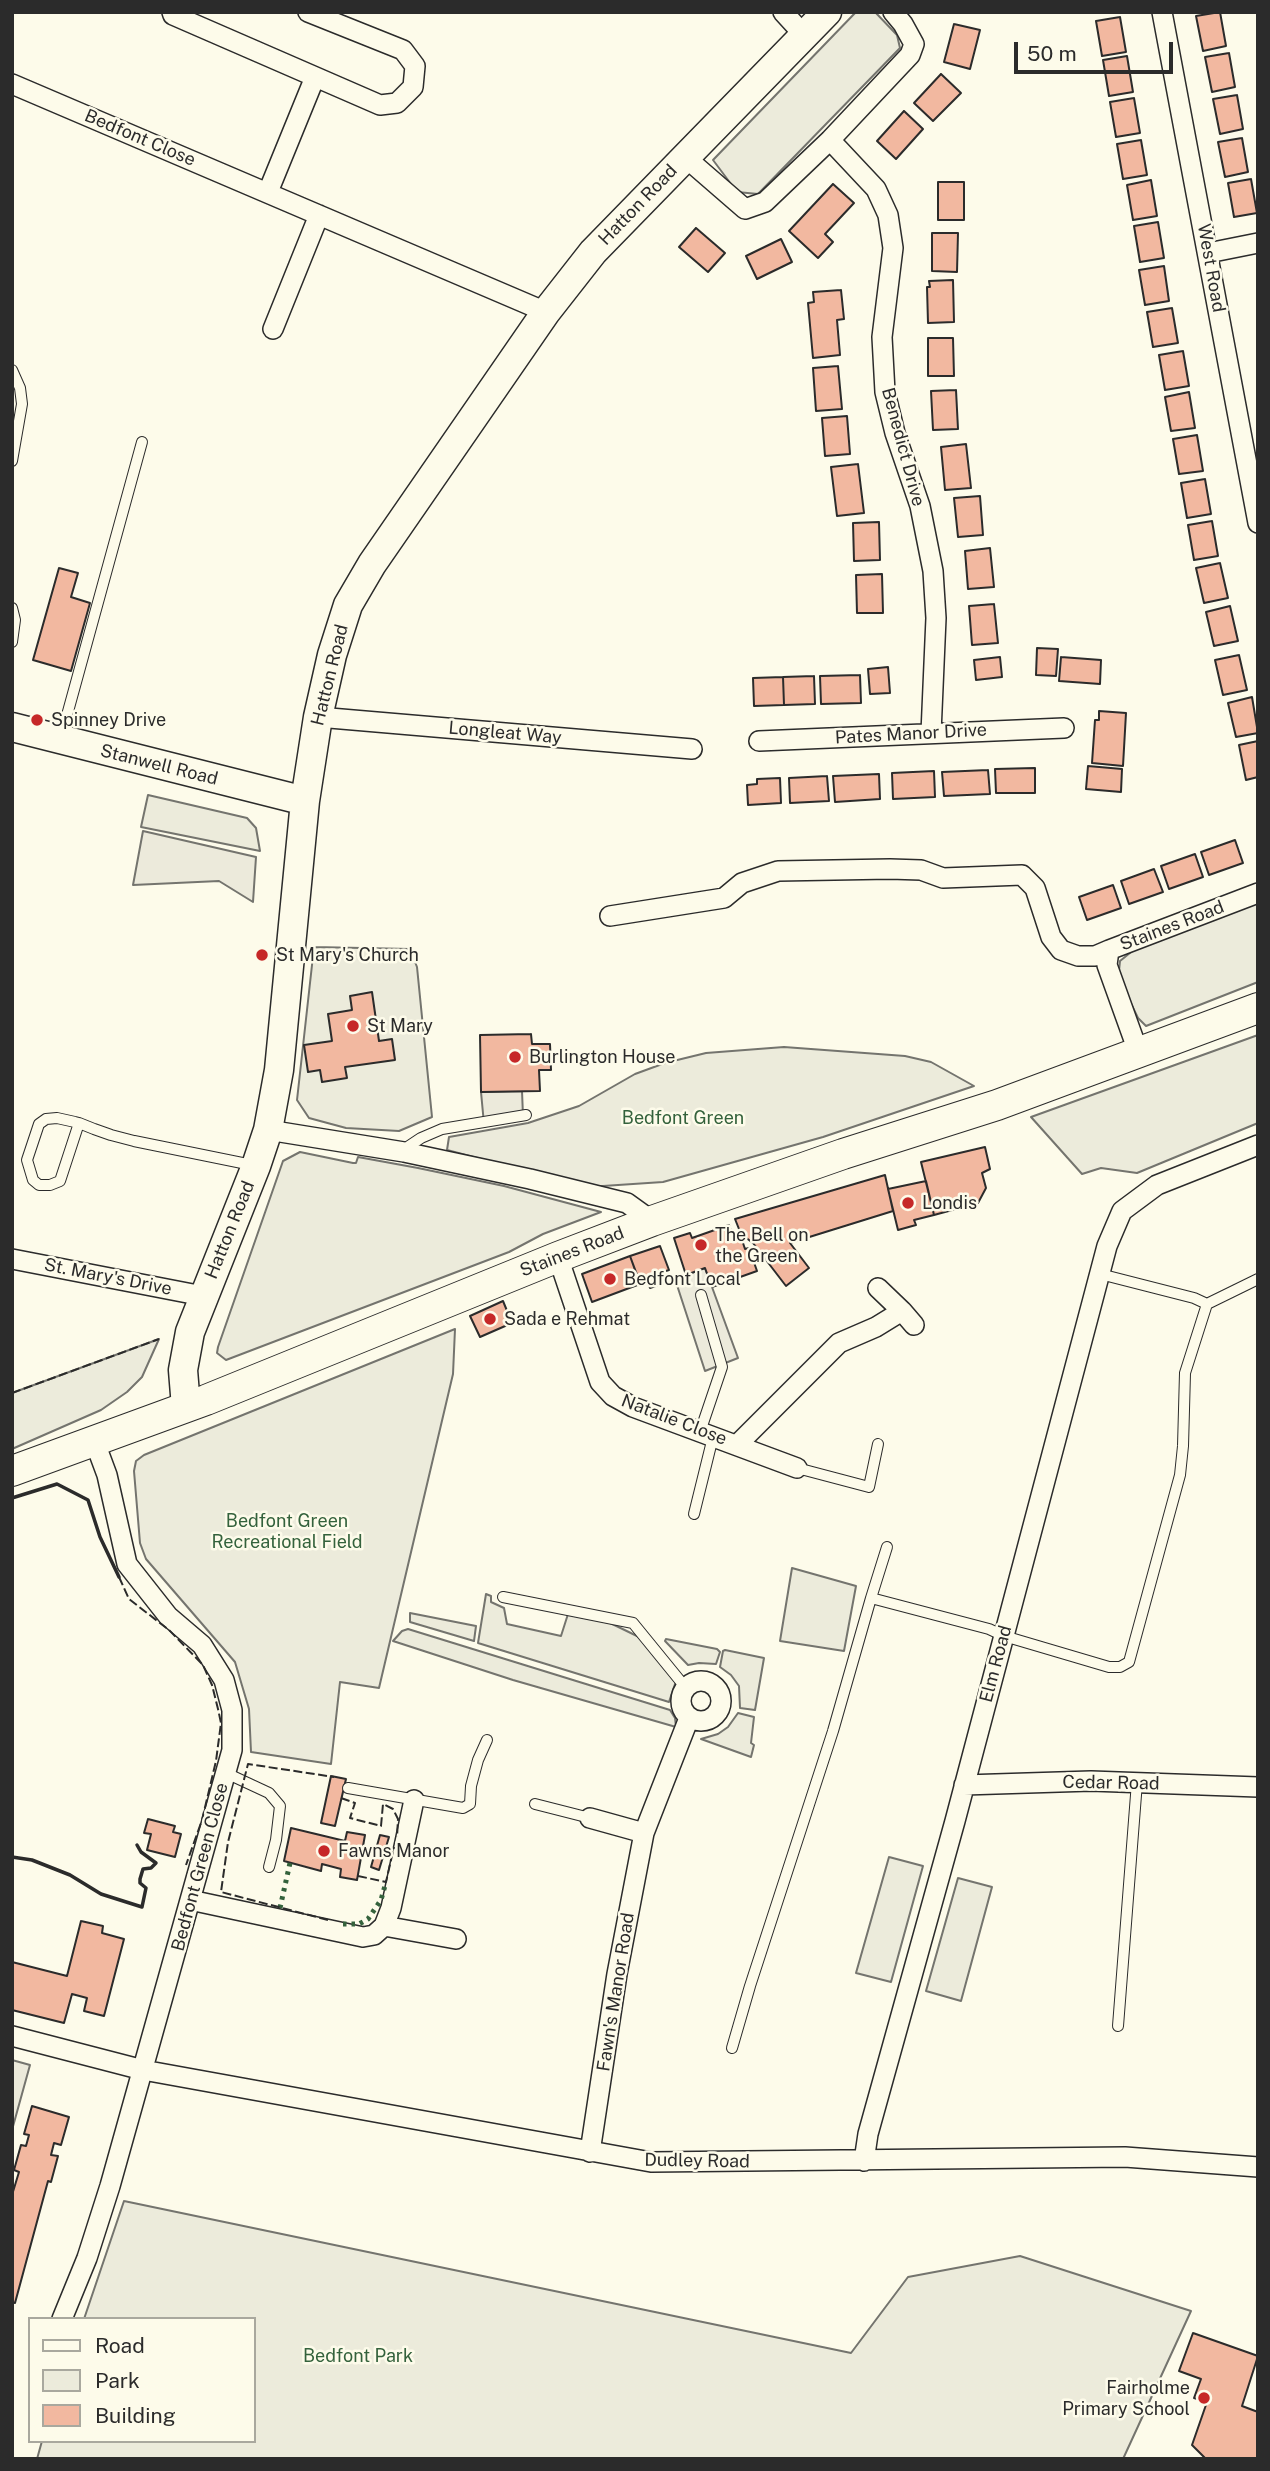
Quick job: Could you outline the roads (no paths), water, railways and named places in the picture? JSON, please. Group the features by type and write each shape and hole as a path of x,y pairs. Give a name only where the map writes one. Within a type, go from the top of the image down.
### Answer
{"main road":[{"name":"Staines Road","path":"12,1471 186,1407 652,1221 843,1154 971,1114 1258,1008"}],"street":[{"path":"172,12 173,15 380,105 397,103 413,87 415,66 403,50 308,12"},
{"path":"783,12 804,36"},
{"name":"Hatton Road","path":"186,1407 183,1370 190,1332 268,1130 279,1070 305,801 318,717 332,655 348,605 372,564 546,312 593,252 827,12"},
{"path":"685,157 745,209 765,202 830,140 910,55 914,44 893,12"},
{"name":"West Road","path":"1162,12 1258,523"},
{"path":"268,192 315,77"},
{"name":"Bedfont Close","path":"12,84 546,312"},
{"name":"Benedict Drive","path":"830,140 876,189 888,215 893,248 882,337 885,392 895,433 920,506 933,572 936,618 931,733"},
{"path":"273,329 319,215"},
{"path":"1208,253 1258,243"},
{"name":"Longleat Way","path":"318,717 692,749"},
{"name":"Stanwell Road","path":"12,727 305,801"},
{"name":"Pates Manor Drive","path":"759,741 1064,727"},
{"path":"610,916 724,898 742,883 778,872 890,869 921,870 943,878 1022,875 1035,888 1051,937 1061,950 1078,956 1095,956 1110,950"},
{"name":"Staines Road","path":"1139,1054 1107,965 1110,950 1258,892"},
{"path":"268,1130 404,1152 530,1179 627,1203 652,1221"},
{"name":"Elm Road","path":"864,2161 868,2134 1107,1246 1122,1211 1157,1185 1258,1144"},
{"name":"Natalie Close","path":"558,1257 600,1381 613,1396 633,1407 797,1468"},
{"name":"St. Mary's Drive","path":"12,1259 203,1296"},
{"path":"737,1445 839,1343 876,1327 908,1318 878,1288"},
{"name":"Bedfont Green Close","path":"63,2317 106,2198 232,1750 232,1710 224,1680 202,1644 168,1616 127,1564 107,1475 94,1440"},
{"path":"686,1688 697,1682 710,1683 721,1699 718,1712 708,1720 695,1721 689,1718"},
{"name":"Fawn's Manor Road","path":"590,2152 617,1974 644,1833 689,1718 681,1707 686,1688"},
{"name":"Cedar Road","path":"964,1785 1091,1781 1258,1787"},
{"path":"190,1900 363,1937 374,1935 384,1926 391,1908 414,1800"},
{"path":"590,1818 644,1833"},
{"path":"384,1926 456,1939"},
{"name":"Dudley Road","path":"12,2036 143,2070 651,2162 1125,2157 1258,2167"}],"lane":[{"path":"12,370 20,388 22,404 12,461"},
{"path":"60,741 142,442"},
{"path":"12,608 15,620 12,642"},
{"path":"404,1152 421,1138 442,1129 526,1115"},
{"path":"79,1123 60,1181 39,1185 33,1180 27,1160 38,1124 46,1119 57,1118 79,1123 134,1141 256,1166"},
{"path":"1100,1274 1194,1298 1207,1304"},
{"path":"871,1598 989,1629 1004,1636 1109,1667 1120,1667 1129,1662 1180,1475 1185,1373 1207,1304 1258,1279"},
{"path":"694,1514 706,1434 722,1367 701,1295"},
{"path":"797,1468 869,1487 878,1444"},
{"path":"732,2048 833,1731 887,1547"},
{"path":"503,1597 633,1623 686,1688"},
{"path":"348,1788 463,1808 470,1804 478,1760 487,1740"},
{"path":"226,1773 269,1794 279,1806 276,1840 269,1867"},
{"path":"1118,2026 1137,1783"},
{"path":"535,1804 590,1818"}],"place":[{"name":"Spinney Drive","path":"37,720"},
{"name":"St Mary's Church","path":"262,955"},
{"name":"St Mary","path":"353,1026"},
{"name":"Burlington House","path":"515,1057"},
{"name":"Londis","path":"908,1203"},
{"name":"The Bell on the Green","path":"701,1245"},
{"name":"Bedfont Local","path":"610,1279"},
{"name":"Sada e Rehmat","path":"490,1319"},
{"name":"Fawns Manor","path":"324,1851"},
{"name":"Fairholme Primary School","path":"1204,2398"}],"park label":[{"name":"Bedfont Green","path":"683,1118"},
{"name":"Bedfont Green Recreational Field","path":"287,1531"},
{"name":"Bedfont Park","path":"358,2356"}]}
